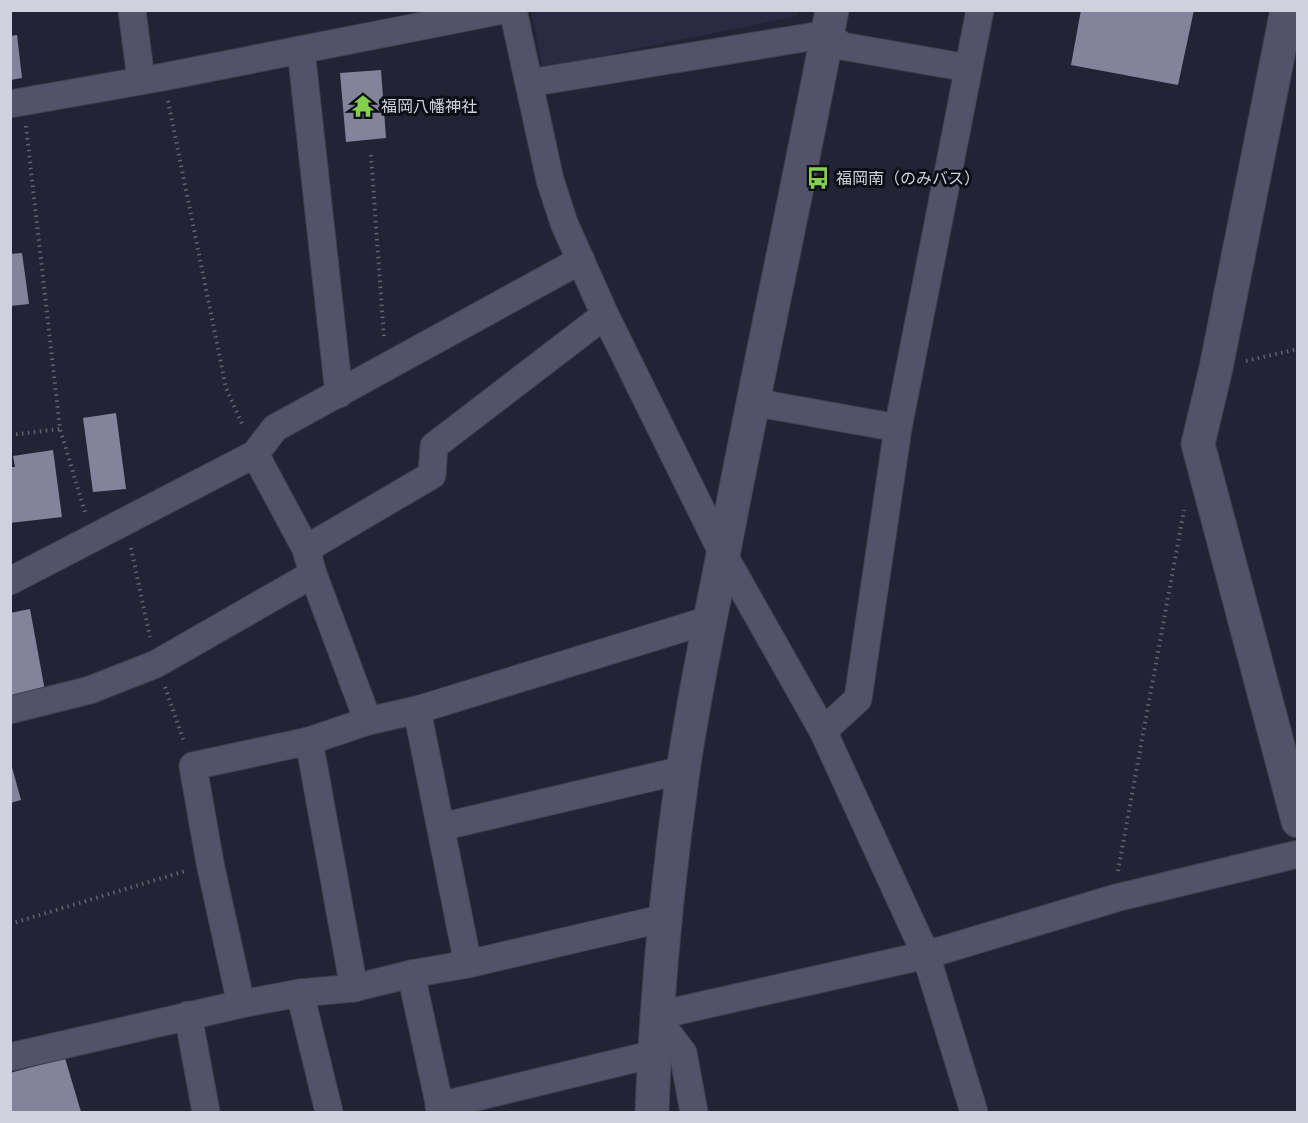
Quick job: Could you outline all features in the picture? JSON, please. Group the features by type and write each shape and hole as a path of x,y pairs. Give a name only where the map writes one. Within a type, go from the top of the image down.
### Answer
{"street":[{"path":"132,10 152,78"},
{"path":"17,103 503,10"},
{"path":"513,10 550,180 564,223 605,315 723,554 823,732 926,955 974,1113"},
{"path":"823,732 858,699 898,428 980,10"},
{"path":"1287,10 1216,368 1198,444 1298,821"},
{"path":"529,83 830,22"},
{"path":"830,22 842,46 968,68"},
{"path":"652,1113 655,1016 664,918 683,770 709,620 830,22"},
{"path":"301,50 339,394"},
{"path":"10,580 255,454 275,428 581,260"},
{"path":"10,710 90,690 156,664 309,562 432,475 434,446 605,315"},
{"path":"752,402 898,428"},
{"path":"255,454 309,562 368,721"},
{"path":"241,1004 210,863 193,766 309,741 368,721 417,710 709,620"},
{"path":"417,710 468,964"},
{"path":"309,741 354,988"},
{"path":"441,827 683,770"},
{"path":"655,1016 926,955 1116,898 1298,854"},
{"path":"10,1057 241,1004 300,993 354,988 411,974 468,964 664,918"},
{"path":"411,974 440,1109 654,1054"},
{"path":"300,993 329,1113"},
{"path":"188,1015 207,1113"},
{"path":"655,1016 683,1053 694,1113"}],"path":[{"path":"152,78 226,388 255,454"},
{"path":"17,103 60,429 93,539"},
{"path":"371,155 386,369"},
{"path":"1216,368 1298,349"},
{"path":"10,435 60,429"},
{"path":"1116,898 1119,856 1184,509"},
{"path":"10,924 210,863"}],"shaded area":[{"path":"531,11 798,11 797,16 543,68"}],"building":[{"path":"1081,10 1194,10 1178,85 1071,65"},
{"path":"17,35 22,78 10,80 10,36"},
{"name":"福岡八幡神社","path":"381,70 386,138 346,142 340,73"},
{"path":"22,253 29,304 10,306 10,254"},
{"path":"116,413 126,489 93,492 83,418"},
{"path":"53,450 62,517 10,523 10,467 15,467 13,456"},
{"path":"30,609 45,691 10,698 10,613"},
{"path":"10,760 21,800 10,803"},
{"path":"65,1058 81,1112 10,1112 10,1073"}],"place":[{"name":"福岡八幡神社","path":"363,106"},
{"name":"福岡南（のみバス）","path":"818,178"}]}
